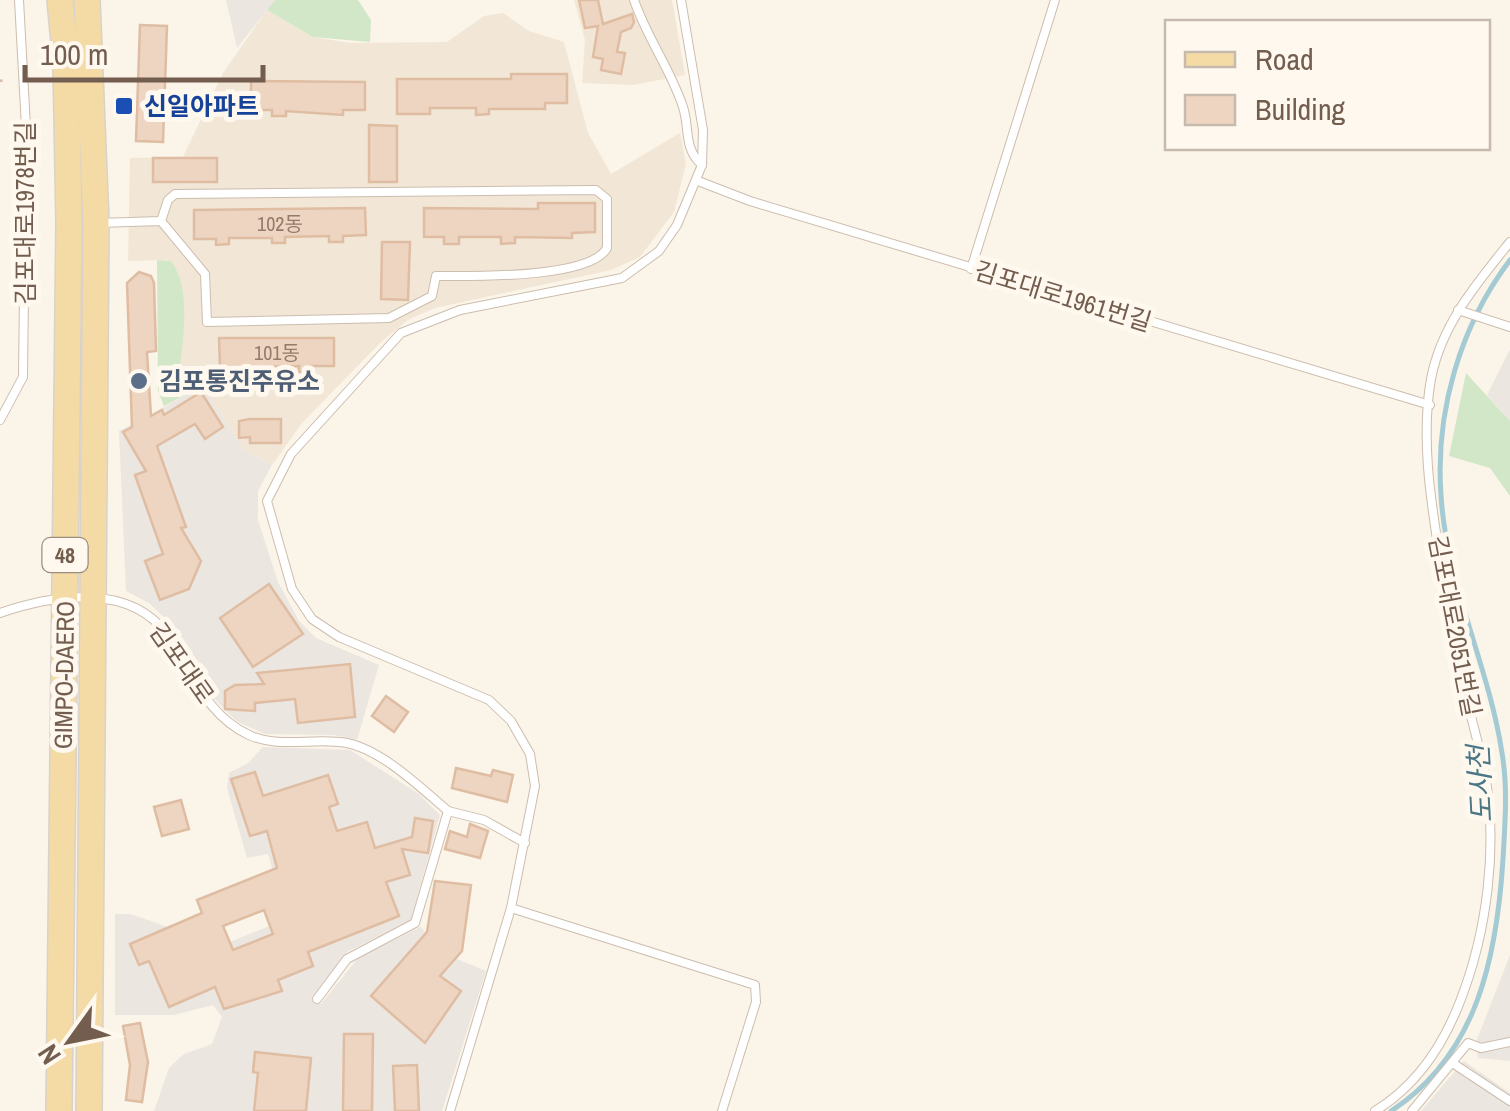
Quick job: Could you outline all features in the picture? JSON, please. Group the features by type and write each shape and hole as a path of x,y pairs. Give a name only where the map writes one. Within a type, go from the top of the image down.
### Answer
{"main road":[{"name":"GIMPO-DAERO","path":"58,1111 69,223 66,63 60,0"},
{"name":"GIMPO-DAERO","path":"87,0 96,223 89,1111"}],"lane":[{"name":"김포대로1978번길","path":"0,420 23,377 26,127 19,0"},
{"path":"634,0 683,106 691,152 702,165"},
{"path":"450,1111 511,908 525,843 534,770 511,721 489,700 359,646 312,619 292,589 267,501 291,454 401,333 460,310 630,274 668,240 702,165 703,130 681,0"},
{"path":"971,268 1055,0"},
{"name":"김포대로1961번길","path":"698,181 750,201 1430,405"},
{"path":"596,190 607,199 608,248 599,258 531,274 436,276 432,296 394,317 207,322 204,274 162,221 169,197 175,194 596,190"},
{"path":"69,223 162,221"},
{"name":"김포대로2051번길","path":"1375,1111 1403,1090 1450,1032 1477,946 1491,833 1486,779 1451,636 1429,496 1431,379 1462,312 1510,242"},
{"path":"1462,312 1510,328"},
{"name":"김포대로","path":"0,613 65,597 123,604 152,618 169,638 202,694 235,728 270,741 355,746 448,810 484,820 525,843"},
{"path":"317,998 347,959 415,923 448,810"},
{"path":"511,908 755,986 756,1002 722,1111"},
{"path":"1450,1032 1481,1048 1510,1042"},
{"path":"1412,1111 1454,1064 1466,1041"},
{"path":"1454,1064 1510,1101"}],"shaded area":[{"path":"226,0 275,0 237,48"},
{"path":"574,0 672,0 685,75 633,85 582,83 585,40"},
{"path":"267,10 313,37 351,43 447,42 484,16 503,13 529,31 564,42 588,133 611,174 680,133 686,164 674,212 640,257 611,270 435,308 408,320 381,342 302,423 272,465 243,449 197,378 179,374 183,321 178,272 167,260 128,261 130,158 183,157 223,73"},
{"path":"1510,349 1510,421 1487,395"},
{"path":"203,386 243,449 272,465 258,491 258,520 278,582 299,621 316,638 379,665 357,740 334,735 265,734 236,721 206,690 173,626 149,603 126,591 119,431"},
{"path":"263,747 350,750 419,794 440,815 411,920 347,952 311,998 321,1004 358,958 420,927 457,959 486,971 442,1111 154,1111 169,1068 184,1054 212,1044 222,1017 213,1005 174,1015 115,1015 115,914 130,914 174,929 189,959 286,919 268,854 247,858 227,788 229,773 248,763"},
{"path":"1510,955 1510,1061 1478,1058 1476,1042"},
{"path":"1464,1061 1510,1093 1510,1111 1421,1111"}],"green space":[{"path":"275,0 358,0 371,20 370,42 313,37 267,10"},
{"path":"157,260 171,261 182,286 184,316 179,373 193,374 203,386 164,406 158,391"},
{"path":"1466,373 1510,421 1510,496 1490,468 1449,456"}],"building":[{"path":"579,0 598,0 603,24 632,14 634,22 621,32 617,52 625,53 621,74 601,70 603,59 593,57 598,26 585,28"},
{"path":"140,25 167,26 163,142 136,141"},
{"path":"511,74 567,74 567,103 545,103 545,109 489,109 489,114 476,115 476,108 430,108 430,114 397,114 397,79 511,79"},
{"path":"251,81 365,82 365,110 343,110 343,115 286,111 286,116 272,116 272,110 251,110"},
{"path":"369,125 397,126 397,182 369,182"},
{"path":"153,158 217,158 217,182 153,182"},
{"path":"538,203 595,203 595,232 572,233 572,238 515,237 515,243 501,244 501,237 459,237 459,244 444,244 444,237 424,237 424,208 538,209"},
{"path":"365,208 366,235 343,236 343,242 329,242 329,236 285,237 285,243 272,243 272,238 229,238 229,244 216,245 216,239 194,239 194,210"},
{"path":"382,242 410,242 408,300 381,299"},
{"path":"139,272 151,276 154,283 156,351 147,352 151,416 162,410 164,415 201,392 223,427 205,439 195,424 157,446 186,527 181,528 201,561 189,589 160,600 145,561 163,554 135,475 146,471 123,432 132,427 127,283"},
{"path":"219,338 334,338 334,366 311,366 311,372 299,372 299,366 253,367 253,373 240,373 240,367 220,367"},
{"path":"281,419 281,443 250,443 250,437 239,438 239,421"},
{"path":"269,584 303,634 253,667 220,618"},
{"path":"350,664 355,717 298,723 295,699 255,703 255,711 225,709 225,691 235,685 264,684 257,673"},
{"path":"386,696 408,712 394,732 372,716"},
{"path":"456,768 491,776 493,770 513,775 507,802 452,788"},
{"path":"255,772 263,796 328,775 338,804 329,807 337,831 367,822 375,848 412,837 415,818 433,821 428,853 402,849 410,875 386,882 399,916 308,952 313,966 278,980 282,991 224,1009 215,987 169,1007 149,961 139,965 130,944 202,913 197,900 277,868 267,831 250,836 231,779","holes":["264,910 273,934 233,950 223,926"]},
{"path":"181,800 189,829 162,836 154,807"},
{"path":"470,824 488,831 480,858 445,849 450,831 467,837"},
{"path":"435,881 471,885 462,951 440,976 461,991 425,1043 371,996 427,932"},
{"path":"140,1023 148,1062 142,1102 126,1100 130,1065 123,1026"},
{"path":"344,1034 373,1034 372,1111 343,1111"},
{"path":"255,1052 311,1058 306,1111 254,1111 258,1073 253,1072"},
{"path":"417,1065 419,1111 395,1111 393,1066"}],"waterway":[{"name":"도사천","path":"1391,1111 1421,1088 1463,1032 1488,966 1495,931 1505,832 1504,766 1488,688 1451,560 1440,464 1454,371 1477,313 1510,260"}],"place":[{"name":"신일아파트","path":"124,106"},
{"name":"김포통진주유소","path":"139,381"}]}
